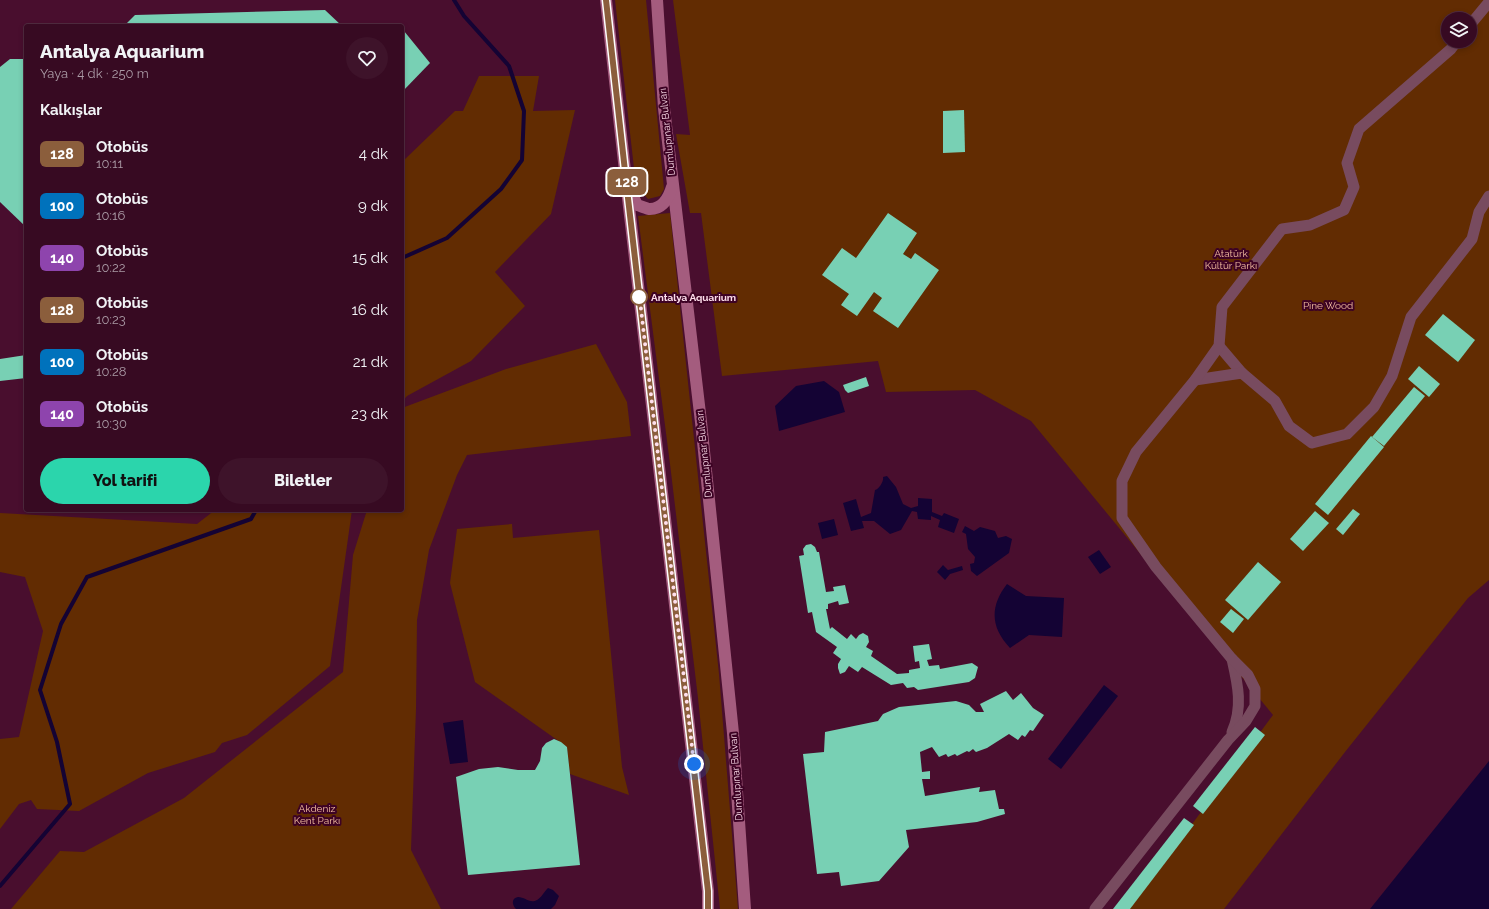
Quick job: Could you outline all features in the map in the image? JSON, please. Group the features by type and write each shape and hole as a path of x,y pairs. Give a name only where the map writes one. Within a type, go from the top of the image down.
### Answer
{"main road":[{"path":"606,0 707,884 708,909"},
{"name":"Dumlupınar Bulvarı","path":"657,0 663,94 701,422 734,733 745,909"},
{"path":"627,185 637,205 650,209 662,205 669,197 673,186"}],"street":[{"path":"1477,17 1489,2"},
{"path":"1094,909 1228,740 1246,721 1254,706 1255,700 1255,689 1248,675 1232,659 1156,567 1122,518 1122,481 1136,452 1195,380 1219,346 1222,307 1282,229 1310,225 1344,210 1354,186 1347,163 1359,129 1452,48"},
{"path":"1219,346 1242,373 1275,401 1289,426 1312,443 1347,434 1374,407 1392,376 1410,317 1472,239 1479,212 1489,196"},
{"path":"1195,380 1242,373"},
{"path":"1228,740 1237,721 1238,706 1238,687 1232,659"}],"green space":[{"path":"615,0 646,0 664,189 660,196 648,199 636,186"},
{"name":"Atatürk Kültür Parkı","path":"673,0 1489,0 1489,580 1468,598 1345,752 1224,909 1129,909 1273,715 1031,421 975,390 886,392 878,361 722,376 701,213 690,213 676,134 690,135"},
{"path":"479,76 539,76 533,111 575,110 551,214 495,272 525,306 471,361 407,396 404,400 404,160 455,111 463,111"},
{"path":"670,213 719,674 738,909 720,909 698,698 638,216"},
{"name":"Akdeniz Kent Parkı","path":"596,344 627,402 631,436 467,455 457,475 429,550 417,620 416,709 411,850 441,909 11,909 60,851 84,852 184,798 343,672 353,555 366,512 404,512 404,407 506,369"},
{"path":"212,512 352,512 330,666 247,735 222,743 215,752 148,773 79,811 37,809 31,800 19,804 0,829 0,739 19,737 43,631 25,577 0,572 0,513 197,524"},
{"path":"512,524 513,538 599,530 622,767 629,795 570,774 567,747 475,682 450,583 457,529"}],"shaded area":[{"path":"824,381 839,392 845,412 779,431 775,406 796,386"},
{"path":"887,476 896,487 903,504 911,508 918,506 918,498 932,499 932,512 942,516 944,513 959,519 954,533 938,527 940,520 931,516 931,520 918,519 917,512 912,511 901,530 890,534 874,521 862,521 864,528 851,531 843,503 856,499 861,517 871,513 875,490 881,485 883,477"},
{"path":"834,519 838,535 822,539 818,523"},
{"path":"965,526 974,531 980,527 995,531 998,538 1006,536 1012,539 1009,553 977,576 971,571 970,564 974,563 975,557 968,549 966,534 962,532"},
{"path":"1099,550 1111,567 1100,574 1088,557"},
{"path":"943,565 948,570 962,566 963,570 950,574 945,580 937,572"},
{"path":"1007,584 1026,596 1064,598 1062,637 1029,635 1010,648 1003,640 999,632 995,616 997,600"},
{"path":"1104,685 1118,696 1061,769 1048,759"},
{"path":"463,720 468,762 450,764 443,723"},
{"path":"1489,761 1489,909 1370,909"},
{"path":"548,888 553,890 559,896 555,905 551,909 516,909 514,906 514,899 521,897 534,901 540,898"}],"building":[{"path":"325,10 340,24 126,24 135,15"},
{"path":"404,31 430,63 404,90"},
{"path":"10,59 24,59 24,225 0,202 0,67"},
{"path":"964,110 965,152 943,153 943,111"},
{"path":"888,213 917,233 903,254 911,259 915,253 939,270 898,328 873,311 882,298 874,292 857,316 841,305 849,294 822,275 842,248 856,258"},
{"path":"1443,314 1475,340 1458,362 1425,335"},
{"path":"24,355 24,378 0,381 0,359"},
{"path":"1419,366 1440,384 1429,397 1408,379"},
{"path":"866,377 869,386 848,393 845,390 843,385"},
{"path":"1414,387 1425,396 1384,446 1372,437"},
{"path":"1371,436 1384,447 1328,515 1315,504"},
{"path":"1353,509 1360,514 1343,535 1336,529"},
{"path":"1315,511 1329,523 1303,551 1290,539"},
{"path":"811,544 815,547 817,552 819,552 826,592 834,591 833,587 845,585 849,603 839,605 838,601 828,604 828,609 826,609 830,629 832,627 847,639 851,634 856,639 863,633 868,636 869,642 866,647 873,651 871,656 897,674 909,673 909,670 920,668 919,661 915,662 913,646 929,644 932,659 927,660 929,666 939,665 940,669 972,663 978,667 975,678 969,682 918,690 914,687 907,688 903,683 891,685 862,667 858,672 849,666 845,672 840,674 838,664 841,659 833,653 837,647 816,632 812,612 808,613 799,556 804,555 803,549 806,545"},
{"path":"1258,562 1281,582 1248,620 1225,600"},
{"path":"1231,609 1244,619 1233,633 1220,622"},
{"path":"1006,691 1013,700 1021,693 1033,708 1044,715 1033,731 1030,730 1025,737 1022,735 1018,740 1009,734 987,748 976,752 973,749 957,756 955,754 948,757 946,754 939,757 932,747 920,752 922,772 930,771 930,779 922,779 925,796 980,787 979,792 995,790 999,809 1004,809 1005,814 977,822 906,830 909,847 879,881 841,886 839,872 817,874 803,754 824,752 825,732 878,721 883,714 899,707 956,701 969,705 976,712 984,712 980,704"},
{"path":"1255,727 1265,735 1203,814 1193,806"},
{"path":"554,739 567,747 580,865 468,875 456,777 479,769 498,767 518,770 535,770 540,761 542,748 546,743"},
{"path":"1184,818 1194,825 1130,909 1113,909"}],"waterway":[{"path":"404,257 447,238 501,189 522,160 524,111 509,66 464,16 454,0"},
{"path":"0,886 70,804 57,742 40,690 61,624 87,577 251,519 255,512"}],"bus line":[{"name":"128","path":"606,0 708,891 708,909"}],"place":[{"name":"Antalya Aquarium","path":"639,297"}],"route":[{"path":"639,297 639,292 694,764"}],"park label":[{"name":"Pine Wood","path":"1328,305"}]}
